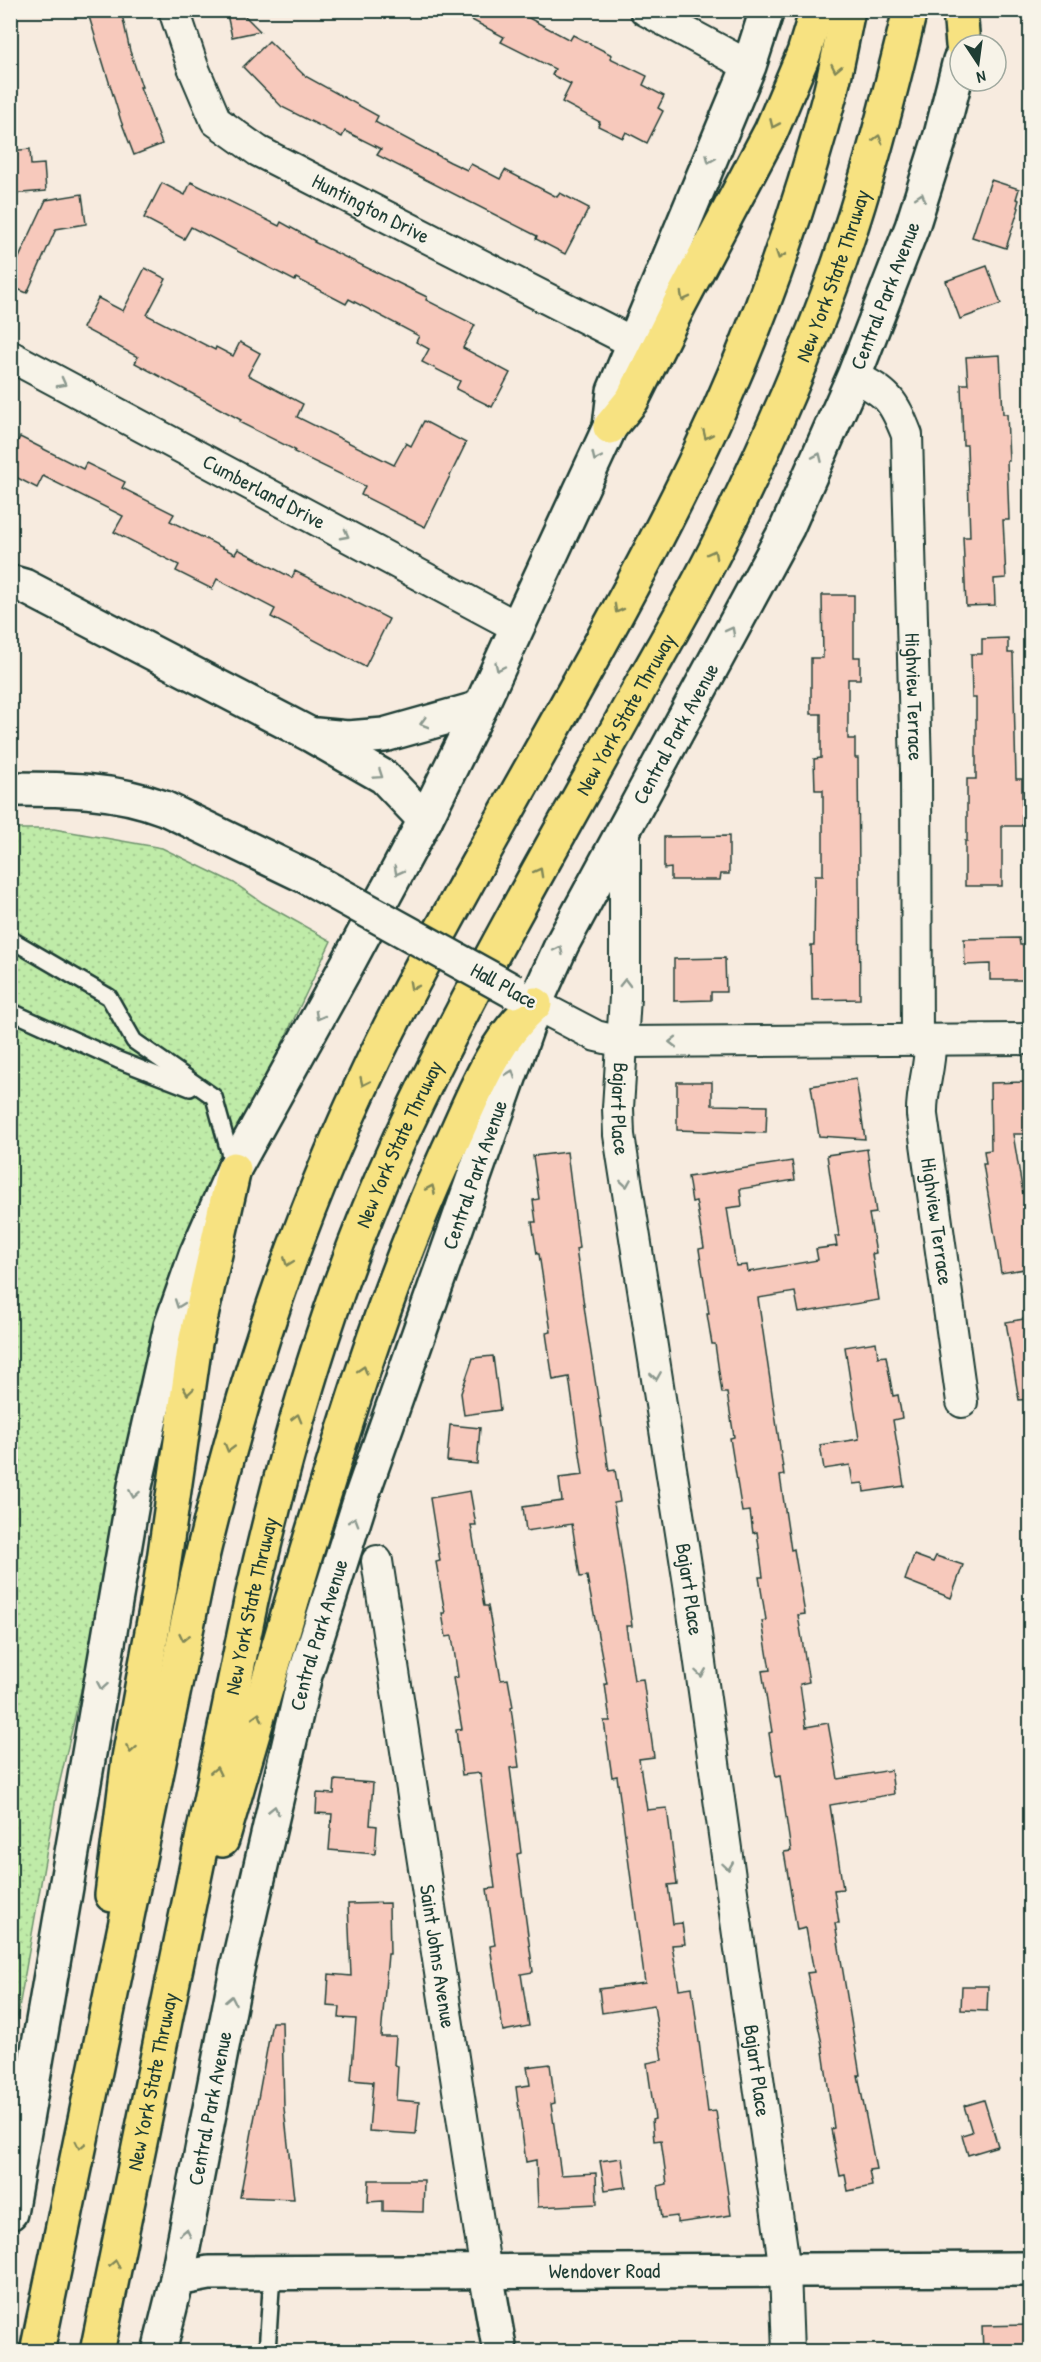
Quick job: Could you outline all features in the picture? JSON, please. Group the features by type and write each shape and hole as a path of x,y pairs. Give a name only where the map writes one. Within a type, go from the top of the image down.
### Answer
{"highway":[{"path":"610,427 632,400 679,305 771,131 804,53 817,10"},
{"path":"37,2352 177,1671 212,1515 245,1391 274,1300 334,1150 389,1029 489,842 650,551 695,462 772,278 831,92 848,10"},
{"name":"New York State Thruway","path":"97,2352 271,1516 298,1412 328,1320 361,1230 398,1142 440,1055 499,941 707,565 759,460 832,284 866,180 910,10"},
{"path":"960,10 963,33"},
{"path":"153,2075 303,1563 388,1296 429,1192 483,1075 508,1032 524,998"},
{"path":"92,2088 119,1827 129,1758 160,1588 197,1333 234,1169"}],"main road":[{"path":"10,2213 135,1486 171,1326 196,1255 234,1169 425,820 480,708 610,427 615,391 748,66 767,10"},
{"path":"967,33 972,10"},
{"name":"Central Park Avenue","path":"159,2352 177,2279 237,1969 305,1675 524,998 562,944 787,528 854,376 912,227 952,93"},
{"path":"10,582 24,586 311,735 384,777 425,820"},
{"path":"311,735 348,738 384,735 480,708"},
{"name":"Hall Place","path":"10,789 83,790 142,800 164,808 307,877 524,998"},
{"name":"Wendover Road","path":"177,2279 209,2273 1030,2269"},
{"name":"Saint Johns Avenue","path":"486,2273 500,2352"}],"street":[{"name":"Huntington Drive","path":"174,10 192,67 216,120 258,151 634,342"},
{"path":"645,10 748,66"},
{"name":"Cumberland Drive","path":"10,356 517,627"},
{"name":"Highview Terrace","path":"854,376 880,390 897,410 907,435 924,1041 930,1062 922,1099 922,1115 962,1402"},
{"name":"Bajart Place","path":"625,827 625,981 618,1100 619,1135 689,1584 785,2271 789,2352"},
{"name":"Hall Place","path":"524,998 596,1036 622,1042 1030,1039"},
{"name":"Saint Johns Avenue","path":"377,1561 486,2273"}],"lane":[{"path":"10,939 109,997 134,1041 214,1097 234,1169"},
{"path":"10,1011 118,1060 214,1097"},
{"path":"267,2352 272,2273"}],"green space":[{"path":"10,829 54,829 162,848 234,883 263,903 331,941 243,1126 175,1286 56,1798 11,2053"}],"building":[{"path":"87,10 121,10 130,51 142,87 140,87 162,144 134,155 121,121"},
{"path":"226,10 239,10 260,31 232,37"},
{"path":"453,10 514,10 570,40 573,35 612,55 610,58 647,76 643,85 664,96 658,108 663,111 647,143 626,132 623,138 598,126 600,122 562,102 571,84 552,75 555,69 501,42 504,37"},
{"path":"269,41 305,76 378,116 375,122 450,162 467,170 471,164 500,179 505,170 557,197 560,193 589,208 565,254 536,239 537,236 377,155 381,149 345,131 342,137 282,107 243,67"},
{"path":"30,149 31,165 44,164 46,191 10,194 10,151"},
{"path":"991,180 1019,189 1016,199 1019,200 1017,207 1019,208 1006,248 972,237"},
{"path":"191,182 279,226 281,222 314,242 427,297 426,300 475,325 463,348 510,373 492,407 456,389 460,381 422,362 429,349 416,342 419,336 349,299 346,304 296,278 295,281 191,227 184,239 144,218 162,183 185,195"},
{"path":"82,194 86,224 56,229 27,293 10,286 10,277 46,200"},
{"path":"987,266 1001,304 960,319 946,281"},
{"path":"145,268 166,279 147,315 215,350 216,347 233,356 240,342 260,353 248,375 303,404 297,417 394,465 406,443 411,446 424,421 466,443 425,527 361,495 365,486 294,452 295,450 239,422 241,420 135,363 138,357 83,328 98,298 123,311"},
{"path":"1000,355 1003,414 1007,414 1009,461 1007,461 1009,520 1003,520 1006,578 994,579 995,605 966,606 963,537 970,537 967,445 963,445 961,384 968,384 966,357"},
{"path":"20,437 83,469 86,463 125,482 122,488 174,514 170,521 235,554 238,549 292,578 295,571 389,619 365,667 271,617 275,609 217,579 212,589 176,571 179,565 114,532 123,516 43,476 37,488 10,474 10,455"},
{"path":"822,595 854,595 854,657 860,657 860,679 848,679 848,739 855,739 855,758 858,758 860,999 812,1000 811,945 814,945 815,875 823,875 823,790 815,790 814,759 821,758 821,714 811,714 811,658 823,658"},
{"path":"1008,638 1008,653 1013,653 1016,779 1022,779 1022,826 1002,826 1002,886 965,886 967,779 976,779 976,698 972,698 971,654 982,654 982,639"},
{"path":"729,836 729,874 721,874 720,880 671,880 671,868 664,869 664,837"},
{"path":"1019,938 1020,945 1030,945 1030,980 990,980 990,964 965,965 964,939"},
{"path":"725,958 726,992 711,992 711,1000 674,1001 674,959"},
{"path":"856,1079 865,1139 819,1136 811,1086"},
{"path":"677,1082 712,1082 712,1105 767,1106 766,1133 677,1130"},
{"path":"1028,1082 1029,1134 1013,1134 1028,1223 1030,1223 1030,1268 1001,1273 983,1164 986,1164 984,1151 991,1150 990,1083"},
{"path":"867,1149 876,1213 869,1214 876,1253 872,1254 879,1300 799,1313 795,1292 758,1298 784,1475 780,1476 791,1550 794,1549 805,1614 798,1615 809,1682 800,1684 806,1727 828,1723 838,1779 891,1770 894,1794 830,1805 843,1889 834,1890 839,1923 835,1923 860,2075 858,2075 876,2169 869,2170 872,2186 848,2191 845,2175 840,2176 831,2129 834,2128 822,2044 807,1973 814,1972 806,1928 797,1930 784,1852 791,1851 780,1776 776,1777 769,1733 772,1732 762,1671 770,1670 762,1621 766,1620 759,1577 763,1577 757,1532 753,1533 750,1511 742,1512 730,1438 734,1437 727,1393 722,1393 715,1344 712,1344 707,1314 709,1314 699,1249 704,1248 696,1201 692,1202 688,1177 792,1161 795,1180 740,1189 742,1206 727,1208 736,1266 747,1265 748,1272 818,1260 816,1249 837,1246 835,1236 839,1236 827,1155"},
{"path":"567,1152 579,1248 576,1249 587,1327 609,1471 615,1470 620,1502 614,1503 632,1626 626,1626 634,1680 643,1679 654,1757 639,1759 647,1810 667,1808 677,1884 668,1885 673,1924 682,1923 685,1944 672,1945 679,1989 692,1987 708,2112 716,2111 731,2215 677,2223 677,2216 662,2218 658,2186 667,2184 661,2140 654,2141 652,2120 655,2119 647,2063 662,2060 654,2005 602,2013 599,1989 645,1983 617,1776 612,1777 604,1721 610,1721 605,1684 607,1684 587,1576 580,1577 572,1524 526,1531 523,1507 562,1501 559,1478 583,1475 569,1377 553,1380 546,1333 551,1332 532,1222 536,1222 533,1200 539,1199 533,1156"},
{"path":"1030,1318 1030,1399 1019,1400 1006,1322"},
{"path":"876,1342 878,1357 886,1356 893,1396 898,1395 902,1418 893,1420 904,1486 864,1492 863,1483 853,1484 850,1465 824,1469 820,1445 859,1439 845,1347"},
{"path":"493,1356 500,1410 464,1415 461,1393 473,1358"},
{"path":"450,1425 480,1428 477,1464 447,1461"},
{"path":"470,1491 476,1525 471,1525 484,1606 488,1606 501,1680 508,1679 513,1707 511,1708 519,1767 510,1768 521,1853 517,1854 533,1972 521,1974 529,2026 503,2031 490,1946 495,1945 487,1889 495,1888 480,1773 462,1775 456,1730 462,1729 453,1678 458,1677 452,1636 446,1637 442,1613 445,1613 436,1562 440,1561 430,1498"},
{"path":"914,1555 933,1562 936,1556 963,1565 951,1598 905,1580"},
{"path":"335,1780 373,1783 370,1825 377,1826 375,1854 329,1850 332,1814 316,1813 317,1793 334,1794"},
{"path":"389,1903 390,1954 388,1954 381,2037 396,2037 394,2065 398,2066 396,2100 419,2102 416,2134 369,2131 373,2082 351,2080 356,2019 339,2018 340,2007 327,2006 329,1974 351,1976 348,1904"},
{"path":"962,1986 988,1986 987,2011 961,2010"},
{"path":"272,2022 282,2022 284,2108 294,2199 240,2197"},
{"path":"550,2064 555,2103 551,2104 561,2175 596,2173 597,2204 538,2207 536,2160 526,2162 516,2087 530,2085 527,2067"},
{"path":"984,2100 998,2146 968,2155 962,2135 972,2132 964,2106"},
{"path":"622,2158 626,2187 605,2190 600,2161"},
{"path":"369,2180 424,2180 423,2212 383,2211 383,2201 368,2202"},
{"path":"1030,2325 1030,2352 983,2352 982,2326"}]}
